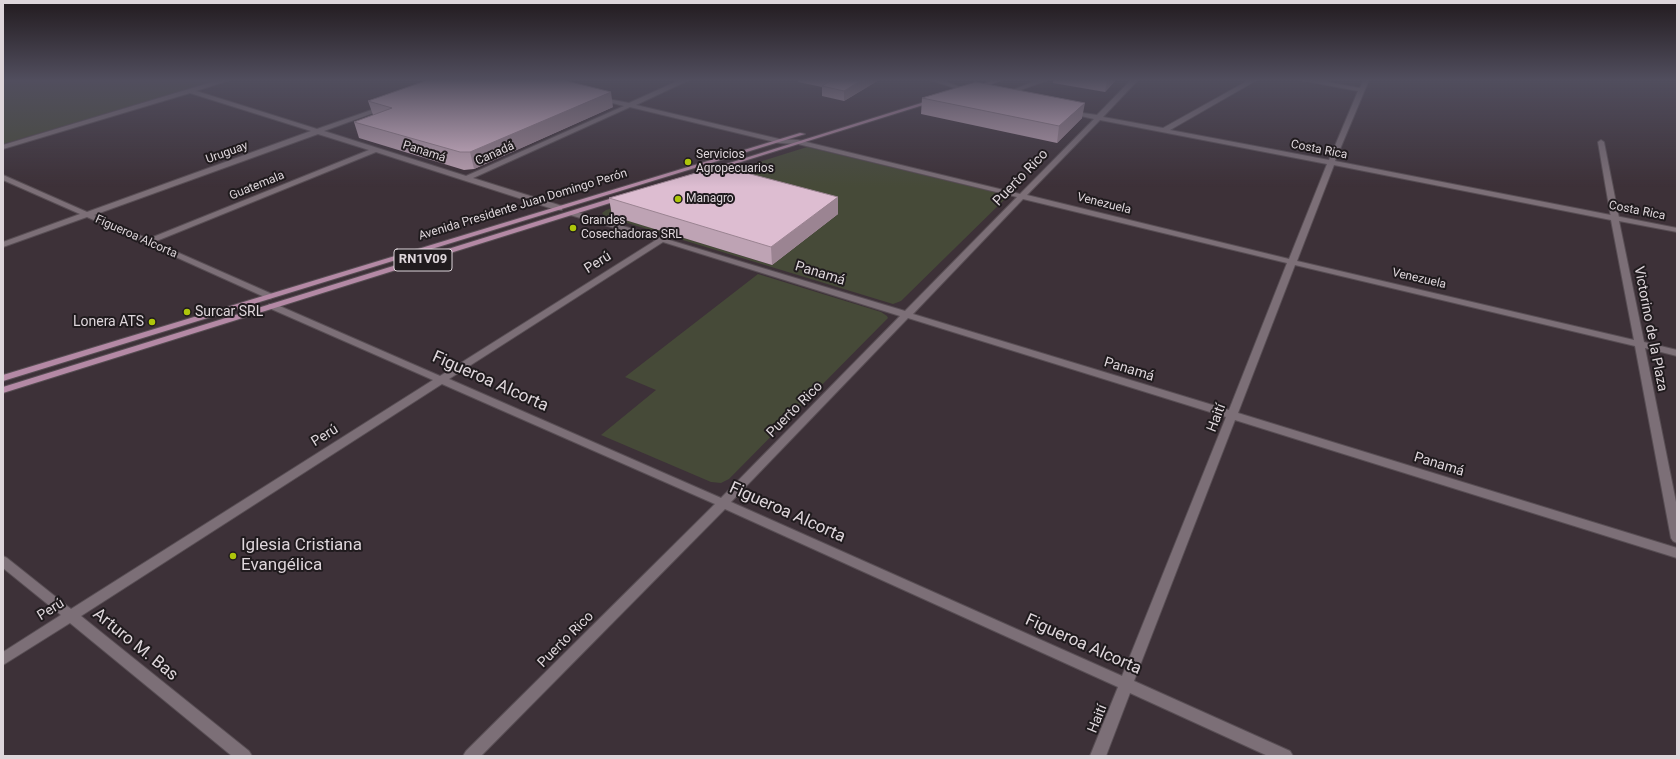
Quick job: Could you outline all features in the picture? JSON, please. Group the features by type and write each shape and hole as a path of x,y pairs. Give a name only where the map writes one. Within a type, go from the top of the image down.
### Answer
{"main road":[{"name":"Avenida Presidente Juan Domingo Perón","path":"3,390 558,208 779,141 871,115"},
{"name":"Avenida Presidente Juan Domingo Perón","path":"701,173 880,115"},
{"name":"Avenida Presidente Juan Domingo Perón","path":"3,378 625,197"}],"street":[{"path":"3,147 110,115"},
{"name":"Panamá","path":"264,115 558,208"},
{"name":"Uruguay","path":"3,246 362,115"},
{"name":"Canadá","path":"466,179 609,115"},
{"name":"Venezuela","path":"670,115 779,141 798,142 1292,262 1677,353"},
{"name":"Costa Rica","path":"1085,115 1677,230"},
{"name":"Puerto Rico","path":"471,756 723,503 1101,115"},
{"path":"1163,131 1191,115"},
{"name":"Haití","path":"1098,756 1128,684 1292,262 1351,115"},
{"name":"Victorino de la Plaza","path":"1601,142 1677,538"},
{"name":"Guatemala","path":"147,242 375,150"},
{"name":"Figueroa Alcorta","path":"3,177 442,379 1128,684 1285,756"},
{"name":"Panamá","path":"573,213 1677,553"},
{"name":"Perú","path":"3,658 662,240"},
{"name":"Arturo M. Bas","path":"3,561 244,756"}],"green space":[{"path":"3,115 99,115 3,144"},
{"path":"807,147 1002,194 1006,198 901,301 893,304 604,216 602,213 606,210","holes":["838,214 772,265 613,216"]},
{"path":"758,274 881,312 888,318 729,479 721,483 711,482 601,435 656,390 625,377"}],"building":[{"path":"372,115 556,115 470,152 460,152 354,122"},
{"path":"1007,115 1071,115 1059,126"},
{"path":"720,166 838,197 771,247 609,198"}],"place":[{"name":"Servicios Agropecuarios","path":"688,162"},
{"name":"Managro","path":"678,199"},
{"name":"Grandes Cosechadoras SRL","path":"573,228"},
{"name":"Surcar SRL","path":"187,312"},
{"name":"Lonera ATS","path":"152,322"},
{"name":"Iglesia Cristiana Evangélica","path":"233,556"}]}
